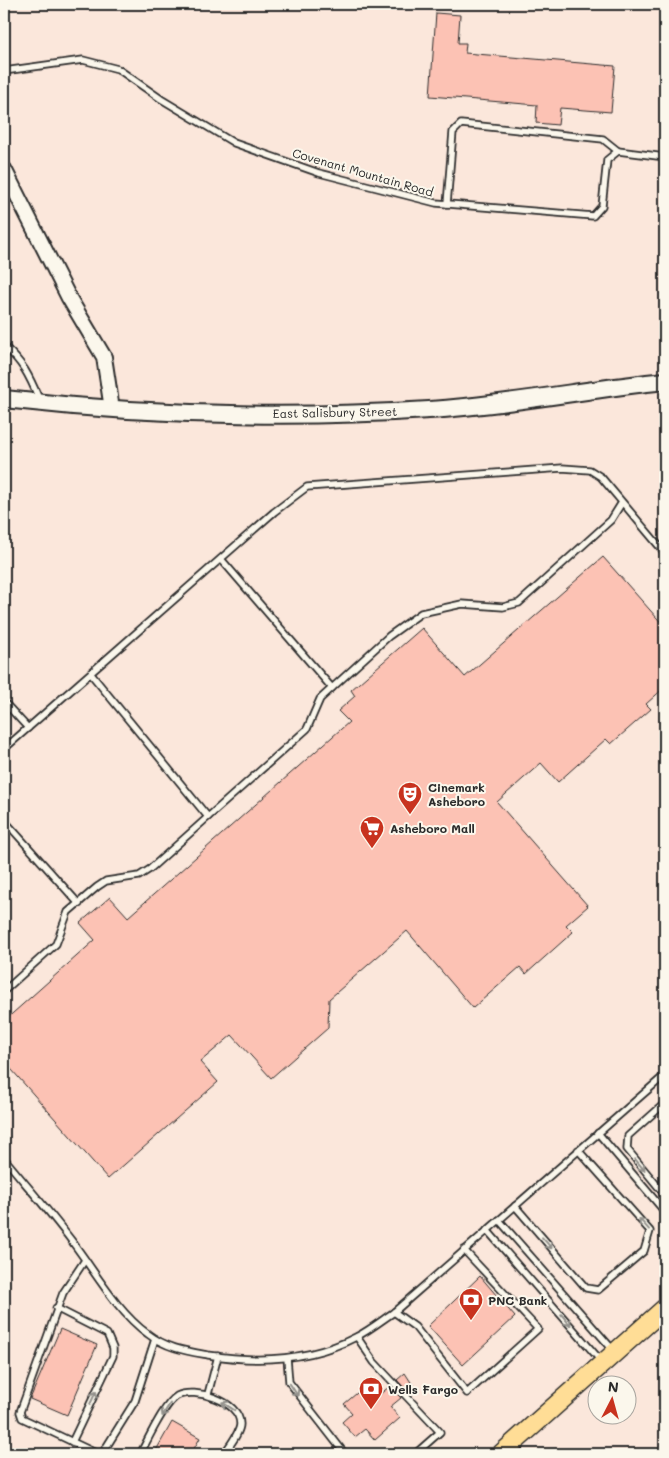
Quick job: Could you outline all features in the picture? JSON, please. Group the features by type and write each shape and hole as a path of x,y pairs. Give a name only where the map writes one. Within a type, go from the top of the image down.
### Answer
{"main road":[{"name":"East Salisbury Street","path":"4,399 112,409 273,414 430,410 665,381"},
{"path":"501,1454 665,1308"}],"street":[{"path":"4,169 69,298 99,347 106,366 112,409"}],"lane":[{"name":"Covenant Mountain Road","path":"4,71 83,60 118,69 161,99 234,143 319,173 447,204 593,216 602,206 607,160 618,151"},
{"path":"447,204 453,132 461,124 603,138 618,151 665,157"},
{"path":"4,346 19,359 28,372 40,403"},
{"path":"4,749 294,495 302,489 314,485 573,468 590,470 601,477 621,504 665,553"},
{"path":"4,991 56,944 63,921 68,912 106,882 139,876 150,869 307,729 320,699 389,636 421,613 462,604 503,607 519,603 612,520 621,504"},
{"path":"221,559 332,688"},
{"path":"91,674 208,817"},
{"path":"4,702 28,728"},
{"path":"4,820 79,904"},
{"path":"4,1158 116,1302 146,1334 164,1345 218,1356 251,1360 287,1358 320,1351 357,1337 394,1312 578,1150 664,1078"},
{"path":"665,1103 628,1136 627,1149 665,1194"},
{"path":"598,1133 665,1212"},
{"path":"514,1206 586,1288 598,1290 644,1251 650,1231 578,1150"},
{"path":"499,1220 609,1358"},
{"path":"487,1230 609,1358"},
{"path":"394,1312 415,1327 467,1393 538,1329 464,1250"},
{"path":"85,1260 63,1293 56,1308 20,1412 22,1418 100,1454 135,1401 156,1339"},
{"path":"56,1308 107,1334 114,1348 113,1356 72,1442"},
{"path":"357,1337 374,1362 440,1432 415,1454"},
{"path":"208,1394 218,1356"},
{"path":"287,1358 289,1382 314,1417 345,1454"},
{"path":"140,1454 173,1400 184,1394 208,1394 232,1407 239,1417 239,1428 224,1454"}],"building":[{"path":"436,13 460,15 458,43 466,43 465,53 615,66 611,112 560,108 558,125 536,123 537,105 430,96"},
{"name":"Asheboro Mall","path":"603,557 665,627 665,687 646,704 651,709 611,744 606,739 558,782 541,763 497,802 588,906 566,925 573,932 526,974 520,967 473,1008 407,931 329,999 328,1028 271,1078 232,1035 200,1062 218,1082 108,1179 4,1061 4,1021 95,940 80,923 110,897 128,917 349,722 338,711 355,696 351,690 422,628 465,677"},
{"name":"PNC Bank","path":"480,1276 515,1317 463,1365 428,1326"},
{"path":"60,1329 97,1345 67,1415 30,1399"},
{"path":"405,1373 414,1387 408,1392 397,1380"},
{"name":"Wells Fargo","path":"369,1383 379,1395 390,1386 401,1398 390,1407 400,1418 375,1440 365,1429 355,1437 342,1422 352,1413 344,1404"},
{"path":"172,1422 200,1438 191,1454 154,1454"}],"place":[{"name":"Cinemark Asheboro","path":"410,815"},
{"name":"Asheboro Mall","path":"372,849"},
{"name":"PNC Bank","path":"471,1321"},
{"name":"Wells Fargo","path":"371,1410"}]}
